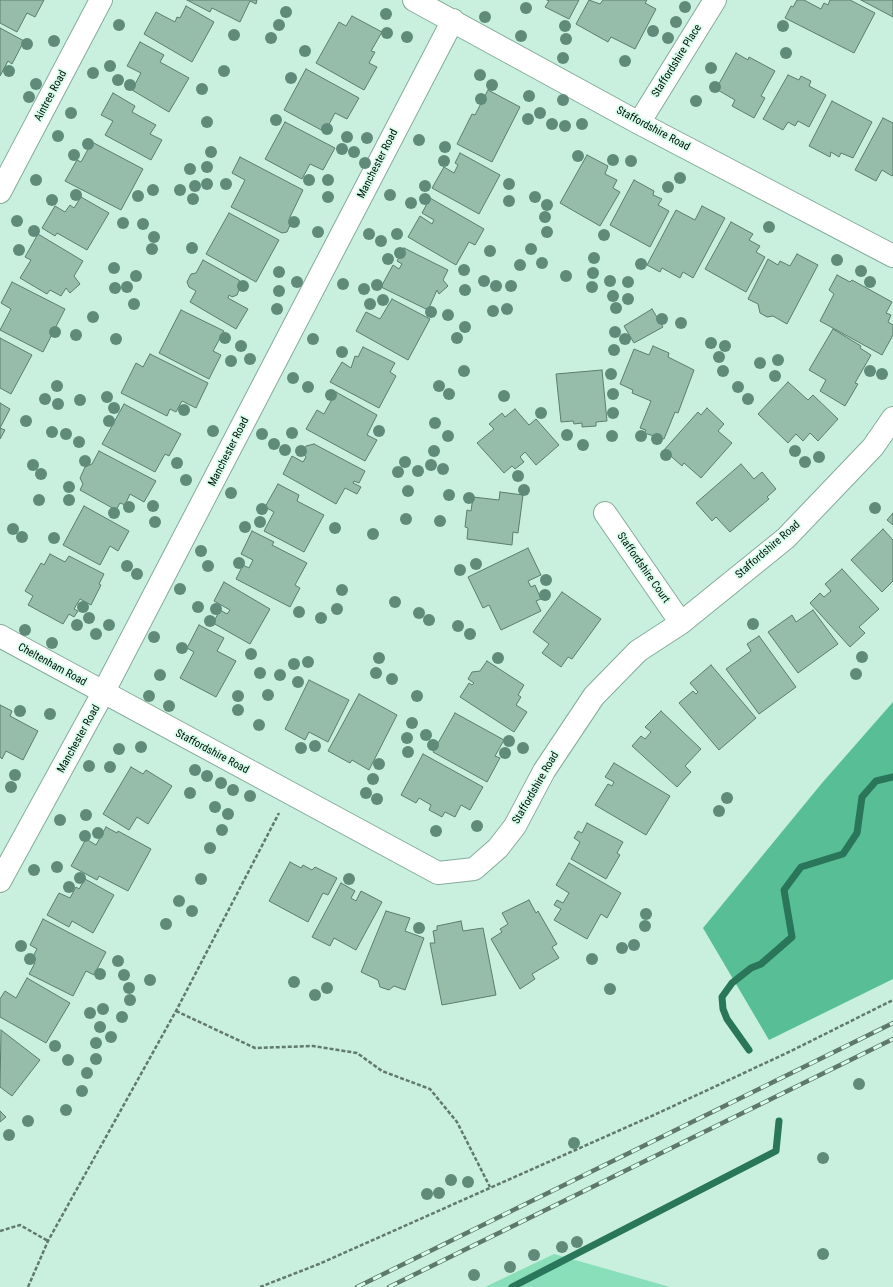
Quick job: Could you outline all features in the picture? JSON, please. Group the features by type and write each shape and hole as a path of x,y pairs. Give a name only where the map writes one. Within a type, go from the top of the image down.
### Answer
{"street":[{"name":"Aintree Road","path":"0,192 101,0"},
{"name":"Staffordshire Road","path":"414,0 639,123 893,256"},
{"name":"Staffordshire Place","path":"639,123 715,0"},
{"name":"Manchester Road","path":"0,881 103,694 453,20"},
{"name":"Staffordshire Road","path":"103,694 438,873 474,869 498,848 515,826 544,771 594,696 638,651 681,623 786,538 873,448 893,418"},
{"name":"Staffordshire Court","path":"605,513 681,623"},
{"name":"Cheltenham Road","path":"0,636 103,694"}],"path":[{"path":"28,1287 48,1242 176,1011 290,793"},
{"path":"260,1287 319,1264 661,1112 791,1051 893,1000"},
{"path":"176,1011 255,1048 313,1046 357,1054 382,1071 430,1089 457,1122 490,1187"},
{"path":"0,1231 20,1225 48,1242"}],"green space":[{"path":"893,702 893,979 769,1040 703,928 822,783"},
{"path":"554,1254 670,1287 485,1287"}],"building":[{"path":"0,0 44,0 35,17 27,13 17,32 0,23"},
{"path":"187,0 257,0 256,4 250,1 240,22 212,8 210,12"},
{"path":"547,0 579,0 569,19 545,7 549,1"},
{"path":"589,0 600,4 603,0 647,0 645,3 656,9 635,49 611,37 608,42 576,24"},
{"path":"797,0 804,0 821,9 824,3 828,5 830,0 850,0 875,13 854,53 785,18 791,6 793,7"},
{"path":"861,0 893,0 893,17"},
{"path":"186,6 214,22 192,62 144,34 156,12 175,22 177,17 180,18"},
{"path":"352,16 382,32 371,51 375,52 369,63 377,67 364,90 316,63 339,22 346,26"},
{"path":"0,28 24,41 12,64 8,61 0,76"},
{"path":"140,42 164,55 160,62 189,78 169,112 132,90 141,73 127,66"},
{"path":"736,53 748,60 749,57 775,71 761,96 765,98 754,118 732,106 735,100 716,89"},
{"path":"306,69 359,98 347,119 335,113 325,132 284,110"},
{"path":"788,75 799,80 801,76 811,81 809,86 826,95 809,127 798,121 795,126 788,122 783,130 763,119"},
{"path":"488,90 520,107 492,162 457,144 472,114 475,115"},
{"path":"113,93 135,106 132,112 156,125 150,134 162,140 151,160 105,135 113,121 101,115"},
{"path":"832,101 872,122 853,158 841,153 839,157 831,152 830,157 809,146"},
{"path":"883,118 893,123 893,174 892,176 882,170 876,181 855,170"},
{"path":"285,122 335,148 323,170 310,164 302,179 265,159"},
{"path":"92,142 143,169 121,210 65,181 77,160 81,162"},
{"path":"460,153 500,175 479,214 432,188 444,167 454,173 458,165 455,163"},
{"path":"587,155 608,166 605,174 617,180 613,188 620,192 600,226 560,203"},
{"path":"240,157 303,190 290,217 292,221 287,232 282,233 231,207 245,180 232,173"},
{"path":"634,180 654,191 653,195 662,199 658,205 669,211 650,247 610,225"},
{"path":"81,197 109,213 87,250 57,233 55,236 42,228 55,206 65,212 70,205 74,208"},
{"path":"430,198 484,229 475,245 469,242 456,265 408,237 420,216 432,224 434,220 422,213"},
{"path":"702,206 725,218 693,278 683,272 680,278 662,268 660,272 647,265 676,210 695,220"},
{"path":"229,213 279,240 256,282 206,254"},
{"path":"731,222 753,234 749,240 760,246 756,252 765,257 746,292 705,269"},
{"path":"38,234 83,261 74,276 80,284 70,293 66,288 61,296 50,290 47,294 20,278 31,260 25,257"},
{"path":"404,248 448,270 443,280 448,286 439,294 437,290 428,310 381,287 393,265 399,269 402,264 397,261"},
{"path":"797,254 818,265 787,324 773,316 767,317 760,313 758,304 748,299 768,259 778,265 780,261 790,266"},
{"path":"203,260 239,280 241,285 237,295 232,297 229,295 228,298 248,309 236,329 190,302 196,291 189,287 187,282 191,274 196,273"},
{"path":"837,275 850,282 852,280 892,302 886,313 891,315 888,322 893,325 893,335 882,355 820,321 834,294 829,290"},
{"path":"12,282 65,309 43,352 0,330 11,309 1,303"},
{"path":"392,299 430,319 408,360 356,331 366,312 380,319"},
{"path":"652,309 663,327 634,343 624,326"},
{"path":"181,310 224,331 213,351 221,355 209,379 159,353"},
{"path":"833,329 861,346 860,348 871,355 855,383 858,384 845,406 820,391 826,380 809,370"},
{"path":"0,338 32,355 11,394 0,388"},
{"path":"653,346 669,353 668,357 694,370 678,413 675,412 664,439 644,433 646,430 640,428 651,401 632,393 633,390 620,384 634,349 649,355"},
{"path":"363,347 395,363 390,372 396,376 379,408 330,382 342,362 351,368 355,356 358,357"},
{"path":"150,354 208,383 196,408 182,401 176,412 170,409 167,416 121,393 136,363 143,367"},
{"path":"602,370 607,421 596,422 596,426 582,427 582,423 574,424 573,421 561,422 556,374"},
{"path":"788,382 808,400 813,395 838,419 818,441 810,433 803,441 796,434 788,443 758,414"},
{"path":"336,392 377,415 367,435 377,440 365,461 306,429 317,410 324,414"},
{"path":"0,403 10,409 0,428"},
{"path":"124,404 181,434 169,456 165,454 155,472 102,444"},
{"path":"707,408 724,424 718,431 732,443 701,478 684,463 682,466 664,450 698,412 701,415"},
{"path":"515,409 529,425 536,419 559,445 536,465 525,452 520,457 524,462 515,469 512,466 504,473 477,443 494,429 489,424 502,413 505,417"},
{"path":"0,428 5,430 0,439"},
{"path":"314,444 365,471 359,483 354,481 353,483 361,487 357,494 345,488 336,504 283,474 292,456 303,462 306,457 303,452 306,446"},
{"path":"99,451 156,481 144,502 130,494 125,505 120,503 116,510 80,490 83,484 80,478 85,467 92,464"},
{"path":"741,464 754,479 762,472 776,489 767,497 769,499 730,532 716,517 712,521 696,503"},
{"path":"278,484 299,495 297,501 324,515 304,552 264,531 274,512 265,507"},
{"path":"500,492 523,495 518,533 513,532 512,545 467,539 468,528 465,527 467,510 471,511 473,497 499,500"},
{"path":"84,506 129,531 118,551 110,546 100,565 63,545"},
{"path":"893,513 893,525 887,520"},
{"path":"883,529 893,540 893,581 882,592 851,560"},
{"path":"252,531 274,542 272,545 307,563 295,585 300,588 290,607 236,579 243,565 249,568 253,560 241,554"},
{"path":"528,548 541,575 528,581 531,587 535,585 541,599 536,601 541,611 501,630 489,605 483,608 468,577"},
{"path":"50,554 65,562 69,556 104,574 99,584 101,585 91,605 80,599 74,609 78,611 74,617 69,614 63,624 28,605 33,596 25,591 41,563 44,565"},
{"path":"842,569 879,609 859,627 865,633 850,647 810,603 820,593 824,597 831,591 825,584"},
{"path":"224,582 270,609 250,644 213,623 220,610 227,614 230,610 214,601"},
{"path":"562,592 601,619 572,659 568,657 561,667 542,653 549,644 533,632"},
{"path":"813,610 838,644 798,673 768,632 792,615 796,622"},
{"path":"199,625 224,638 217,651 236,661 216,697 180,678 194,652 187,648"},
{"path":"759,636 796,687 759,714 726,669 751,651 747,644"},
{"path":"487,661 524,685 518,695 521,697 516,705 527,712 514,732 460,697 469,683 472,685 474,683 468,679 472,672 480,671"},
{"path":"711,665 756,718 719,750 679,703 693,691 696,694 698,692 690,683"},
{"path":"309,680 349,700 328,742 309,732 305,740 285,729"},
{"path":"359,694 397,715 369,770 352,760 350,763 328,751"},
{"path":"0,705 12,711 10,716 38,731 23,760 6,751 2,759 0,757"},
{"path":"661,711 701,749 685,766 691,772 677,787 632,746 641,736 645,739 651,732 645,727"},
{"path":"455,713 504,740 495,756 500,758 487,782 433,752"},
{"path":"423,754 483,787 470,810 461,805 455,817 445,812 442,817 429,810 431,805 419,798 416,803 401,795"},
{"path":"614,763 670,796 646,835 595,805 608,784 612,786 614,782 605,777"},
{"path":"131,767 143,774 146,770 172,786 148,824 137,817 129,830 103,814"},
{"path":"587,823 623,842 617,853 620,855 606,879 571,859 580,842 574,838 578,831 582,833"},
{"path":"106,827 117,833 118,831 151,849 128,891 99,876 97,880 71,866 86,839 96,845"},
{"path":"290,862 301,868 303,865 312,870 315,867 337,878 328,895 323,893 308,922 269,901"},
{"path":"569,863 621,893 607,918 601,914 587,939 554,920 561,909 554,905 557,900 563,903 569,893 556,885"},
{"path":"85,879 114,895 93,933 72,921 69,927 47,915 59,893 70,898 76,887 79,889"},
{"path":"341,883 355,891 351,898 356,901 361,891 382,902 356,950 334,938 330,946 312,937"},
{"path":"529,900 536,913 538,911 557,944 552,947 559,958 532,974 535,979 520,989 491,939 502,932 500,929 508,924 502,913"},
{"path":"386,911 410,918 405,931 424,938 405,990 394,986 389,990 380,987 378,980 361,972"},
{"path":"43,919 106,952 94,975 86,971 73,996 29,974 35,963 31,960 37,949 30,945"},
{"path":"461,921 463,931 483,928 496,995 442,1005 430,943 435,943 433,931 437,930 437,926"},
{"path":"27,978 70,1003 46,1043 0,1017 0,999 5,991 16,998"},
{"path":"1,1030 40,1060 12,1096 0,1087"},
{"path":"0,1111 6,1117 0,1122"}],"waterway":[{"path":"749,1050 727,1019 723,1009 722,997 732,983 751,968 761,964 792,937 784,890 801,867 843,854 857,833 862,797 876,781 893,777"},
{"path":"512,1287 776,1151 779,1121"}],"railway":[{"path":"357,1287 893,1023"},
{"path":"389,1287 893,1039"}]}
